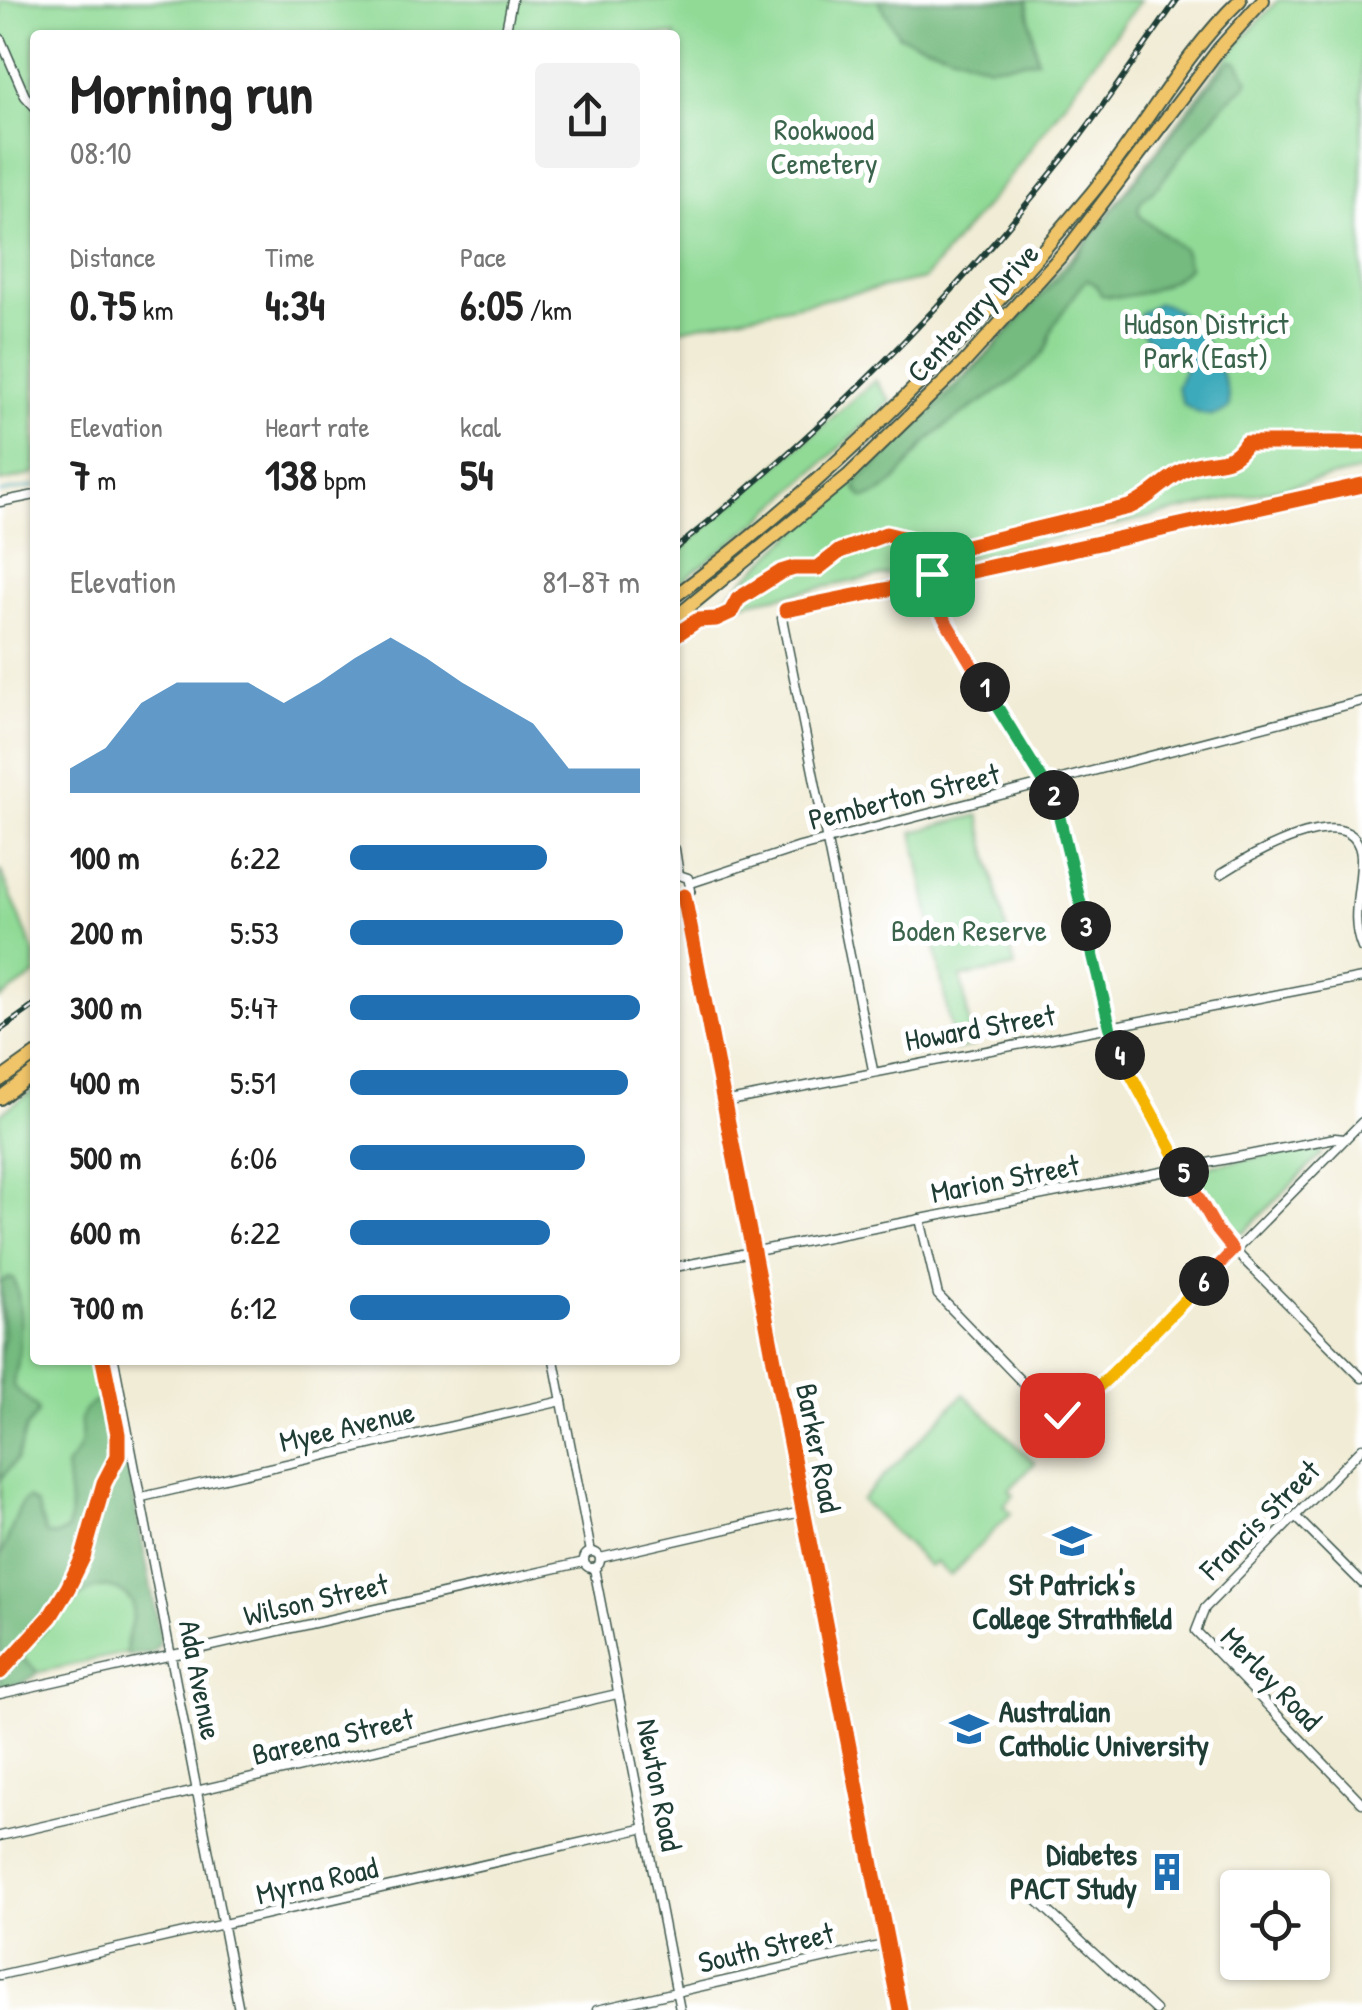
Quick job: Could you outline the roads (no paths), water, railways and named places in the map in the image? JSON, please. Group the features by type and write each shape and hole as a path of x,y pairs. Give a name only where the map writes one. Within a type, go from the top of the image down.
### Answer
{"highway":[{"name":"Centenary Drive","path":"680,592 836,464 972,330 1100,183 1176,76 1240,0"},
{"name":"Centenary Drive","path":"680,614 848,476 963,364 1069,247 1220,49 1263,0"},
{"path":"0,1080 30,1059"},
{"path":"0,1098 30,1076"}],"street":[{"path":"506,30 512,0"},
{"path":"0,38 30,101"},
{"path":"1362,485 936,578 926,572 918,582 928,591 1048,783 1110,1027 1123,1060 1182,1168 1217,1230 1233,1250 1362,1378"},
{"path":"0,502 30,496"},
{"path":"928,591 935,586 936,578"},
{"path":"873,1070 782,618 786,610 918,582"},
{"name":"Pemberton Street","path":"691,883 825,841 1362,701"},
{"path":"1221,874 1266,846 1318,831 1345,832 1354,839 1361,858 1355,932 1362,948"},
{"path":"680,877 691,883 691,890 680,895"},
{"name":"Barker Road","path":"680,900 724,1102 900,2010"},
{"name":"Howard Street","path":"724,1102 1362,978"},
{"path":"920,1219 938,1295 1044,1404 1058,1414 1072,1411 1362,1122"},
{"name":"Marion Street","path":"680,1266 1336,1138 1344,1140"},
{"name":"Ada Avenue","path":"115,1365 239,2010"},
{"path":"555,1365 591,1552 600,1558"},
{"name":"Myee Avenue","path":"142,1497 562,1401"},
{"name":"Francis Street","path":"1196,1626 1205,1608 1362,1448"},
{"path":"591,1552 584,1562 594,1568 600,1558 802,1512"},
{"path":"1296,1517 1362,1583"},
{"name":"Wilson Street","path":"0,1694 584,1562"},
{"name":"Newton Road","path":"594,1568 680,2010"},
{"name":"Merley Road","path":"1196,1626 1206,1645 1362,1804"},
{"name":"Bareena Street","path":"0,1836 618,1694"},
{"name":"Myrna Road","path":"0,1975 644,1828"},
{"path":"1018,1883 1154,2010"},
{"name":"South Street","path":"596,2010 888,1944"}],"water":[{"path":"1158,303 1184,316 1207,344 1228,394 1229,407 1218,414 1206,415 1183,404 1177,387 1185,369 1178,355 1150,342 1141,331 1140,313"}],"waterway":[{"path":"0,493 30,487"}],"railway":[{"path":"680,545 833,412 930,314 1066,155 1177,0"},
{"path":"0,1030 30,1009"}],"place":[{"name":"St Patrick's College Strathfield","path":"1072,1541"},
{"name":"Australian Catholic University","path":"969,1729"},
{"name":"Diabetes PACT Study","path":"1167,1872"}],"park label":[{"name":"Rookwood Cemetery","path":"824,147"},
{"name":"Hudson District Park (East)","path":"1206,341"},
{"name":"Boden Reserve","path":"969,931"}]}
